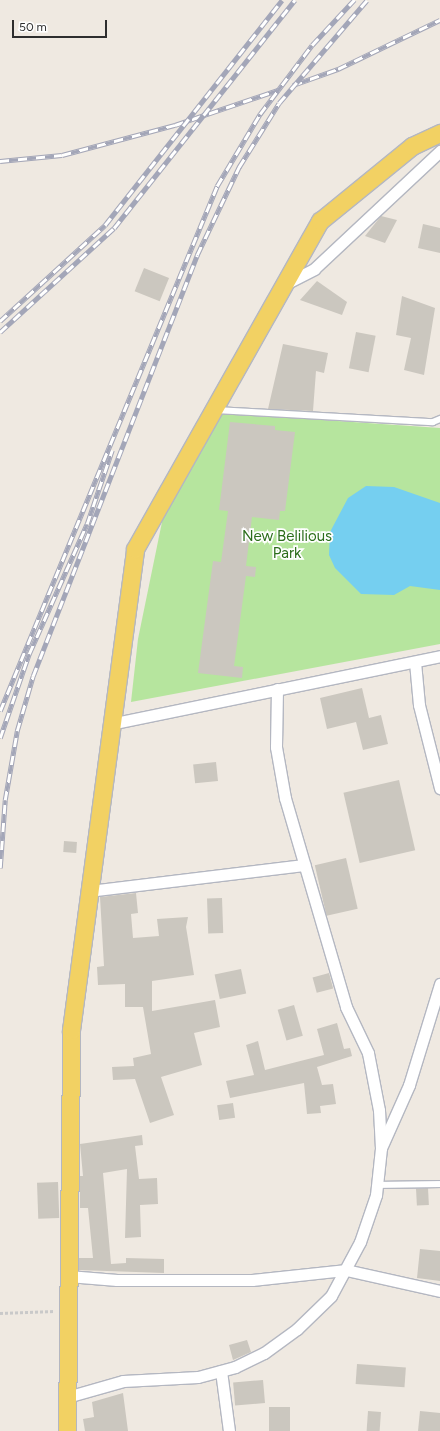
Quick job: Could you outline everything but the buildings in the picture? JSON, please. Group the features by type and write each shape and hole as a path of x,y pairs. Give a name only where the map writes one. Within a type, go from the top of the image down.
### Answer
{"main road":[{"path":"67,1431 70,1030 110,724 135,549 320,221 412,146 440,133"}],"street":[{"path":"284,285 314,269 438,155"},
{"path":"110,724 440,656"},
{"path":"415,662 419,705 440,788"},
{"path":"67,1397 123,1380 198,1377 221,1371 264,1353 297,1329 332,1296 360,1242 377,1185 381,1148 379,1110 368,1053 346,1007 284,798 278,754 277,689"},
{"path":"89,891 304,865"},
{"path":"381,1148 409,1085 440,984"},
{"path":"68,1276 117,1280 252,1280 346,1270 440,1291"},
{"path":"221,1371 229,1431"}],"lane":[{"path":"214,410 433,422 440,419"},
{"path":"377,1185 440,1184"}],"path":[{"path":"0,1313 68,1311"}],"green space":[{"name":"New Belilious Park","path":"220,413 440,428 440,644 131,702 138,639 170,483"}],"water":[{"path":"366,486 394,487 440,503 440,590 410,586 394,595 361,594 335,568 329,555 330,532 348,498"}],"railway":[{"path":"0,321 105,225 282,0"},
{"path":"0,332 114,228 295,0"},
{"path":"0,711 217,186 260,114 312,45 354,0"},
{"path":"0,868 5,800 17,731 33,676 197,255 239,167 279,103 367,0"},
{"path":"293,85 338,69 440,20"},
{"path":"0,161 62,155 175,125 278,90"},
{"path":"0,738 29,654 87,524 112,450"}]}
